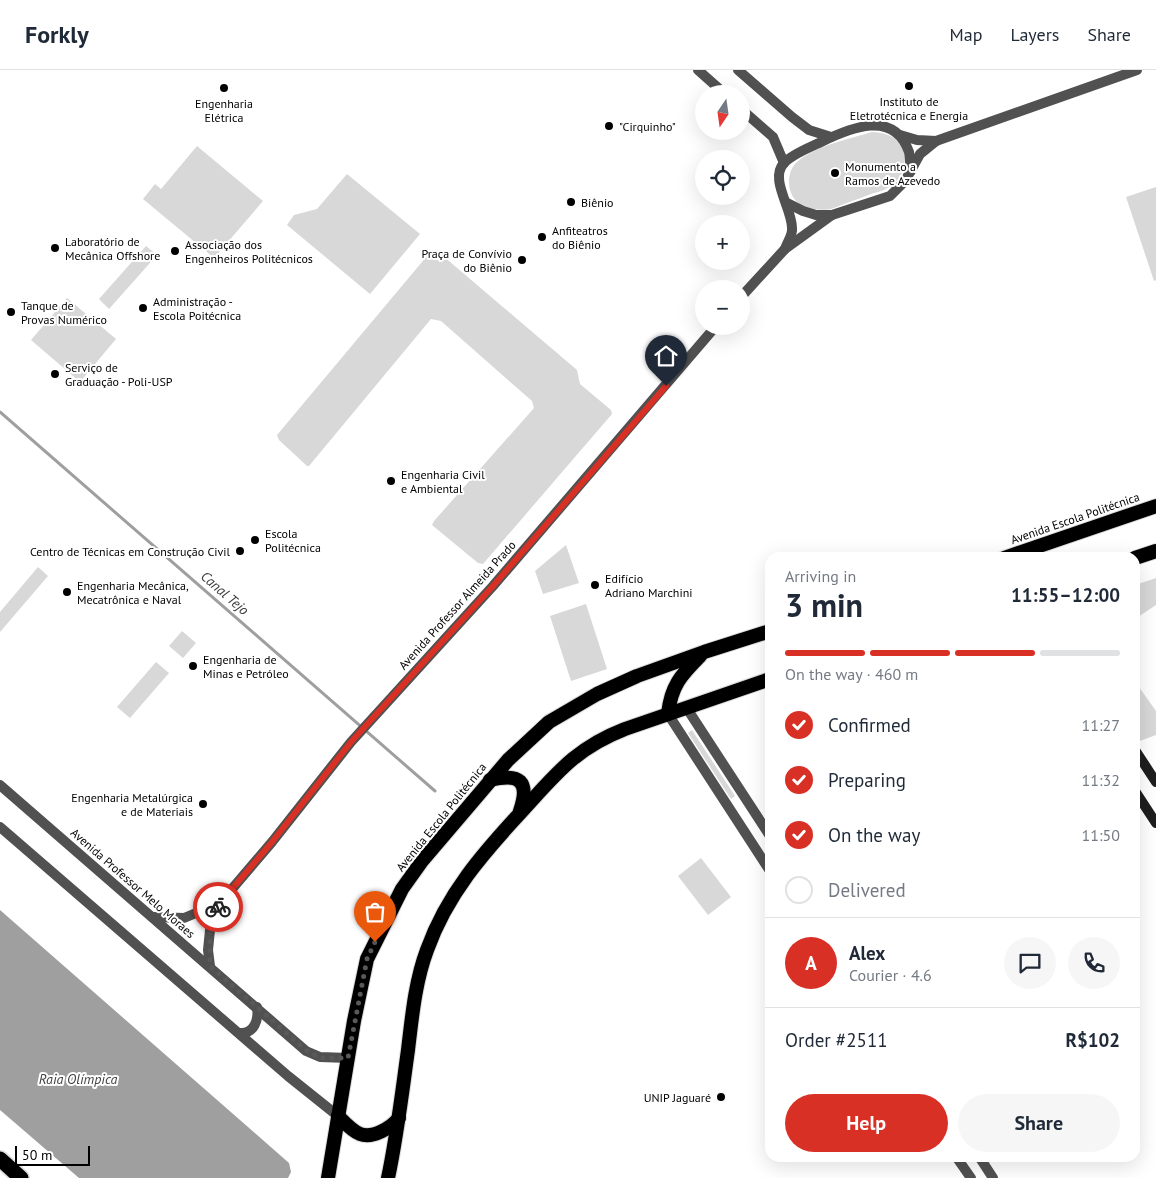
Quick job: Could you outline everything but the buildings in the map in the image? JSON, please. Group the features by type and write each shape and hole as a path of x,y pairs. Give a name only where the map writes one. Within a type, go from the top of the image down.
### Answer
{"highway":[{"name":"Avenida Escola Politécnica","path":"1022,552 1156,506"},
{"path":"1140,556 1156,550"},
{"name":"Avenida Escola Politécnica","path":"328,1178 367,959 402,889 422,861 508,760 549,722 575,705 637,676 765,633"},
{"path":"668,714 671,694 677,680 704,652"},
{"path":"388,1178 399,1118 416,988 426,951 447,905 463,880 519,814 565,765 583,750 609,735 765,681"},
{"path":"490,780 514,777 521,782 524,797 519,814"},
{"path":"338,1116 358,1133 365,1135 393,1126 399,1118"},
{"path":"0,1159 21,1178"}],"main road":[{"path":"1140,758 1156,782"},
{"path":"1140,798 1155,820"}],"street":[{"path":"698,70 715,85"},
{"path":"738,70 809,130 831,138"},
{"path":"750,287 784,249 832,215 890,196 906,181 920,154 936,141 1137,70"},
{"path":"750,117 773,137 784,163"},
{"path":"784,249 793,230 792,216 780,187 779,177 784,163 806,149 831,138 858,127 873,124 887,127 900,135 917,140 936,141"},
{"path":"900,135 909,152 911,171"},
{"path":"787,203 816,215 832,215"},
{"name":"Avenida Professor Almeida Prado","path":"210,966 210,930 220,903 272,842 351,742 493,586 708,335"},
{"path":"686,707 765,829"},
{"path":"668,714 765,863"},
{"name":"Avenida Professor Melo Moraes","path":"0,785 306,1050 313,1055 329,1058 348,1058"},
{"path":"742,828 757,817"},
{"path":"0,827 288,1076 338,1116"},
{"name":"Avenida Professor Almeida Prado","path":"154,918 184,918 220,903"},
{"path":"240,1033 248,1032 252,1029 258,1015 257,1007"},
{"path":"960,1162 970,1178 987,1168"},
{"path":"983,1162 994,1178"}],"shaded area":[{"path":"872,132 891,136 901,145 905,161 903,171 894,184 883,190 831,209 813,209 797,202 791,193 789,182 789,177 796,163 812,152 843,140"},
{"path":"197,146 263,201 214,258 143,199 155,184 161,189"},
{"path":"347,174 420,234 370,294 287,225 294,215 317,209"},
{"path":"1156,187 1156,280 1154,281 1126,197"},
{"path":"146,246 157,255 109,309 99,299"},
{"path":"432,250 436,250 577,370 580,384 611,410 612,414 483,564 478,563 432,525 534,408 532,401 441,321 431,319 309,466 279,440 277,435"},
{"path":"67,298 116,339 80,382 31,340"},
{"path":"566,545 579,583 543,594 535,571"},
{"path":"38,567 48,576 0,632 0,612"},
{"path":"1156,578 1156,605 1140,616 1140,583"},
{"path":"586,604 607,669 571,681 550,616"},
{"path":"182,631 196,643 183,658 169,646"},
{"path":"156,662 169,673 130,718 117,707"},
{"path":"1140,688 1156,711 1156,735 1140,741"},
{"path":"692,730 735,796 731,799 688,733"},
{"path":"701,858 731,897 708,915 678,876"}],"water":[{"name":"Raia Olímpica","path":"0,910 289,1163 291,1172 288,1178 79,1178 0,1110"}],"waterway":[{"name":"Canal Tejo","path":"0,412 435,791"}],"way so far":[{"path":"218,907 212,921 208,941 210,966 306,1050 320,1058 348,1058 367,959 375,942"}],"place":[{"name":"Instituto de Eletrotécnica e Energia","path":"909,86"},
{"name":"Engenharia Elétrica","path":"224,88"},
{"name":"\"Cirquinho\"","path":"609,126"},
{"name":"Monumento a Ramos de Azevedo","path":"835,173"},
{"name":"Biênio","path":"571,202"},
{"name":"Anfiteatros do Biênio","path":"542,237"},
{"name":"Laboratório de Mecânica Offshore","path":"55,248"},
{"name":"Associação dos Engenheiros Politécnicos","path":"175,251"},
{"name":"Praça de Convívio do Biênio","path":"522,260"},
{"name":"Administração - Escola Poitécnica","path":"143,308"},
{"name":"Tanque de Provas Numérico","path":"11,312"},
{"name":"Serviço de Graduação - Poli-USP","path":"55,374"},
{"name":"Engenharia Civil e Ambiental","path":"391,481"},
{"name":"Escola Politécnica","path":"255,540"},
{"name":"Centro de Técnicas em Construção Civil","path":"240,551"},
{"name":"Edifício Adriano Marchini","path":"595,585"},
{"name":"Engenharia Mecânica, Mecatrônica e Naval","path":"67,592"},
{"name":"Engenharia de Minas e Petróleo","path":"193,666"},
{"name":"Engenharia Metalúrgica e de Materiais","path":"203,804"},
{"name":"UNIP Jaguaré","path":"721,1097"}],"route":[{"path":"218,907 309,797 351,742 493,586 666,386"}]}
